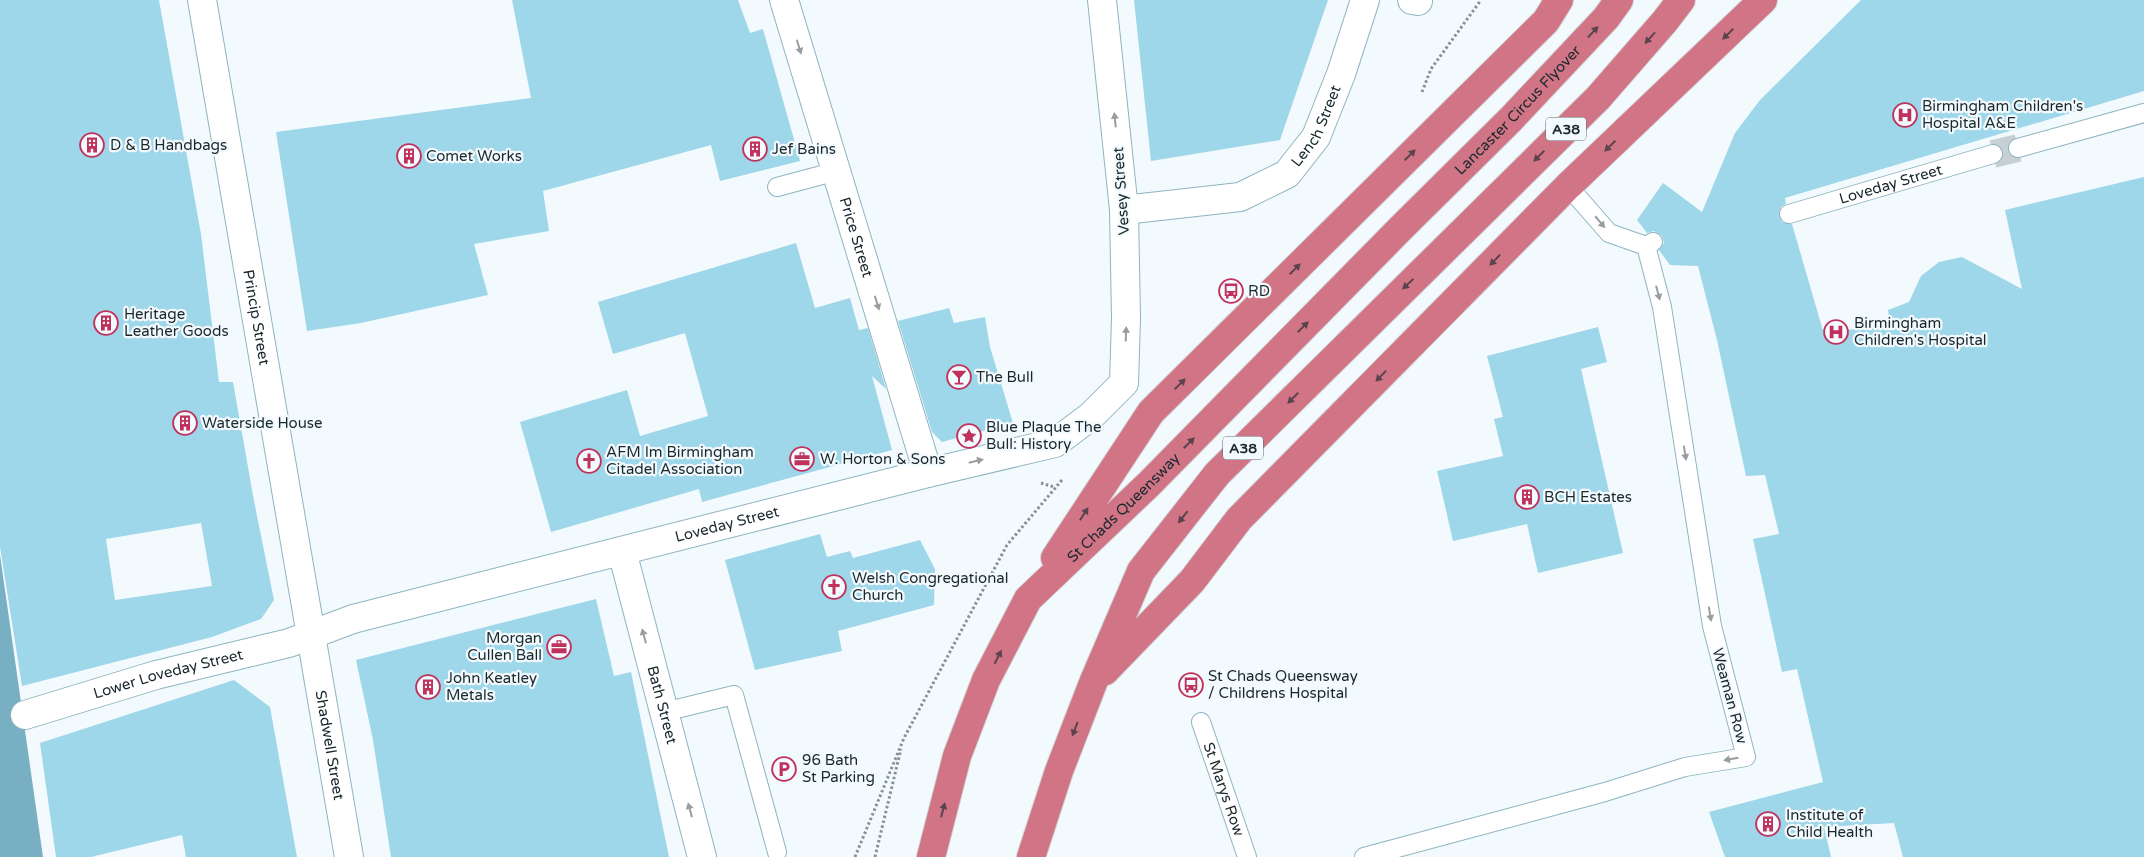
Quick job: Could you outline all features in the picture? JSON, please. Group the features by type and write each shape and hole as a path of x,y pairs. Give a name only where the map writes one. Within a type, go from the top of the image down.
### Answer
{"highway":[{"path":"1028,599 1151,412 1546,21 1559,0"},
{"name":"Lancaster Circus Flyover","path":"1412,218 1511,120 1606,18 1619,0"},
{"name":"A38","path":"1037,850 1059,771 1093,683 1141,571 1217,474 1598,98 1681,0"},
{"path":"1093,683 1192,580 1239,518 1568,186 1763,0"},
{"name":"St Chads Queensway","path":"931,857 957,756 986,680 1028,599 1149,484 1412,218"}],"street":[{"name":"Princip Street","path":"202,0 310,635"},
{"name":"Price Street","path":"784,0 928,473"},
{"name":"Vesey Street","path":"1102,0 1124,210 1126,318 1124,383"},
{"name":"Lench Street","path":"1124,210 1240,197 1287,174 1316,137 1341,74 1365,0"},
{"name":"Loveday Street","path":"310,635 353,619 928,473 1054,443 1091,416 1124,383"},
{"name":"Bath Street","path":"622,551 702,857"},
{"name":"Lower Loveday Street","path":"25,715 156,675 289,643 310,635"},
{"name":"Shadwell Street","path":"310,635 349,857"}],"lane":[{"path":"2018,148 2144,113"},
{"name":"Loveday Street","path":"1789,214 1993,154"},
{"path":"777,187 837,171"},
{"name":"Weaman Row","path":"1364,857 1605,792 1685,767 1746,757 1712,626 1662,307 1650,244 1609,233 1568,186"},
{"path":"664,712 734,695 778,852"},
{"name":"St Marys Row","path":"1201,722 1247,857"}],"path":[{"path":"1421,94 1431,69 1481,0"},
{"path":"875,857 904,738"}],"water":[{"path":"0,555 43,857 0,857"}],"building":[{"path":"0,0 159,0 201,234 219,382 233,382 274,600 261,619 212,637 22,686 0,547","holes":["201,523 212,586 115,600 106,539"]},
{"path":"512,0 738,0 750,33 763,29 800,161 720,181 711,145 543,191 549,231 474,244 488,295 361,323 307,331 276,132 531,98"},
{"path":"1134,0 1328,0 1280,140 1151,161"},
{"name":"Birmingham Children's Hospital","path":"1861,0 2144,0 2144,91 1785,198 1786,204 1781,207 1779,212 1782,222 1792,224 1824,334 1890,323 1888,310 1909,302 1921,276 1939,262 1962,257 2022,289 2005,210 2144,177 2144,857 1903,857 1894,823 1824,827 1831,857 1725,857 1709,812 1823,782 1797,669 1782,672 1753,539 1779,534 1765,475 1746,476 1717,340 1698,266 1670,265 1659,250 1664,243 1662,236 1654,231 1647,233 1637,220 1663,183 1702,212 1735,133 1760,100"},
{"path":"796,243 815,308 850,298 859,330 868,328 886,389 872,376 892,450 702,502 699,489 551,532 520,422 627,390 640,436 708,416 685,333 613,354 598,302"},
{"name":"The Bull","path":"949,308 954,323 985,317 990,347 1013,423 942,442 932,432 898,321"},
{"name":"BCH Estates","path":"1598,327 1607,362 1581,369 1623,553 1538,573 1527,524 1453,541 1437,471 1503,456 1494,419 1503,417 1487,356"},
{"name":"Welsh Congregational Church","path":"820,534 827,557 850,551 853,558 920,540 935,569 934,605 838,631 842,651 755,670 725,560"},
{"path":"596,599 614,676 631,672 669,857 391,857 373,740 356,660"},
{"path":"234,680 270,707 297,857 186,857 182,835 91,857 56,857 40,743"}],"tunnel":[{"path":"1993,154 2018,148"}],"place":[{"name":"Birmingham Children's Hospital A&E","path":"1905,115"},
{"name":"D & B Handbags","path":"92,145"},
{"name":"Jef Bains","path":"755,149"},
{"name":"Comet Works","path":"409,156"},
{"name":"RD","path":"1231,291"},
{"name":"Heritage Leather Goods","path":"106,323"},
{"name":"Birmingham Children's Hospital","path":"1836,332"},
{"name":"The Bull","path":"959,377"},
{"name":"Waterside House","path":"185,423"},
{"name":"Blue Plaque The Bull: History","path":"969,436"},
{"name":"W. Horton & Sons","path":"802,459"},
{"name":"AFM Im Birmingham Citadel Association","path":"589,461"},
{"name":"BCH Estates","path":"1527,497"},
{"name":"Welsh Congregational Church","path":"834,587"},
{"name":"Morgan Cullen Ball","path":"559,647"},
{"name":"St Chads Queensway / Childrens Hospital","path":"1191,685"},
{"name":"John Keatley Metals","path":"428,687"},
{"name":"96 Bath St Parking","path":"784,769"},
{"name":"Institute of Child Health","path":"1768,824"}]}
